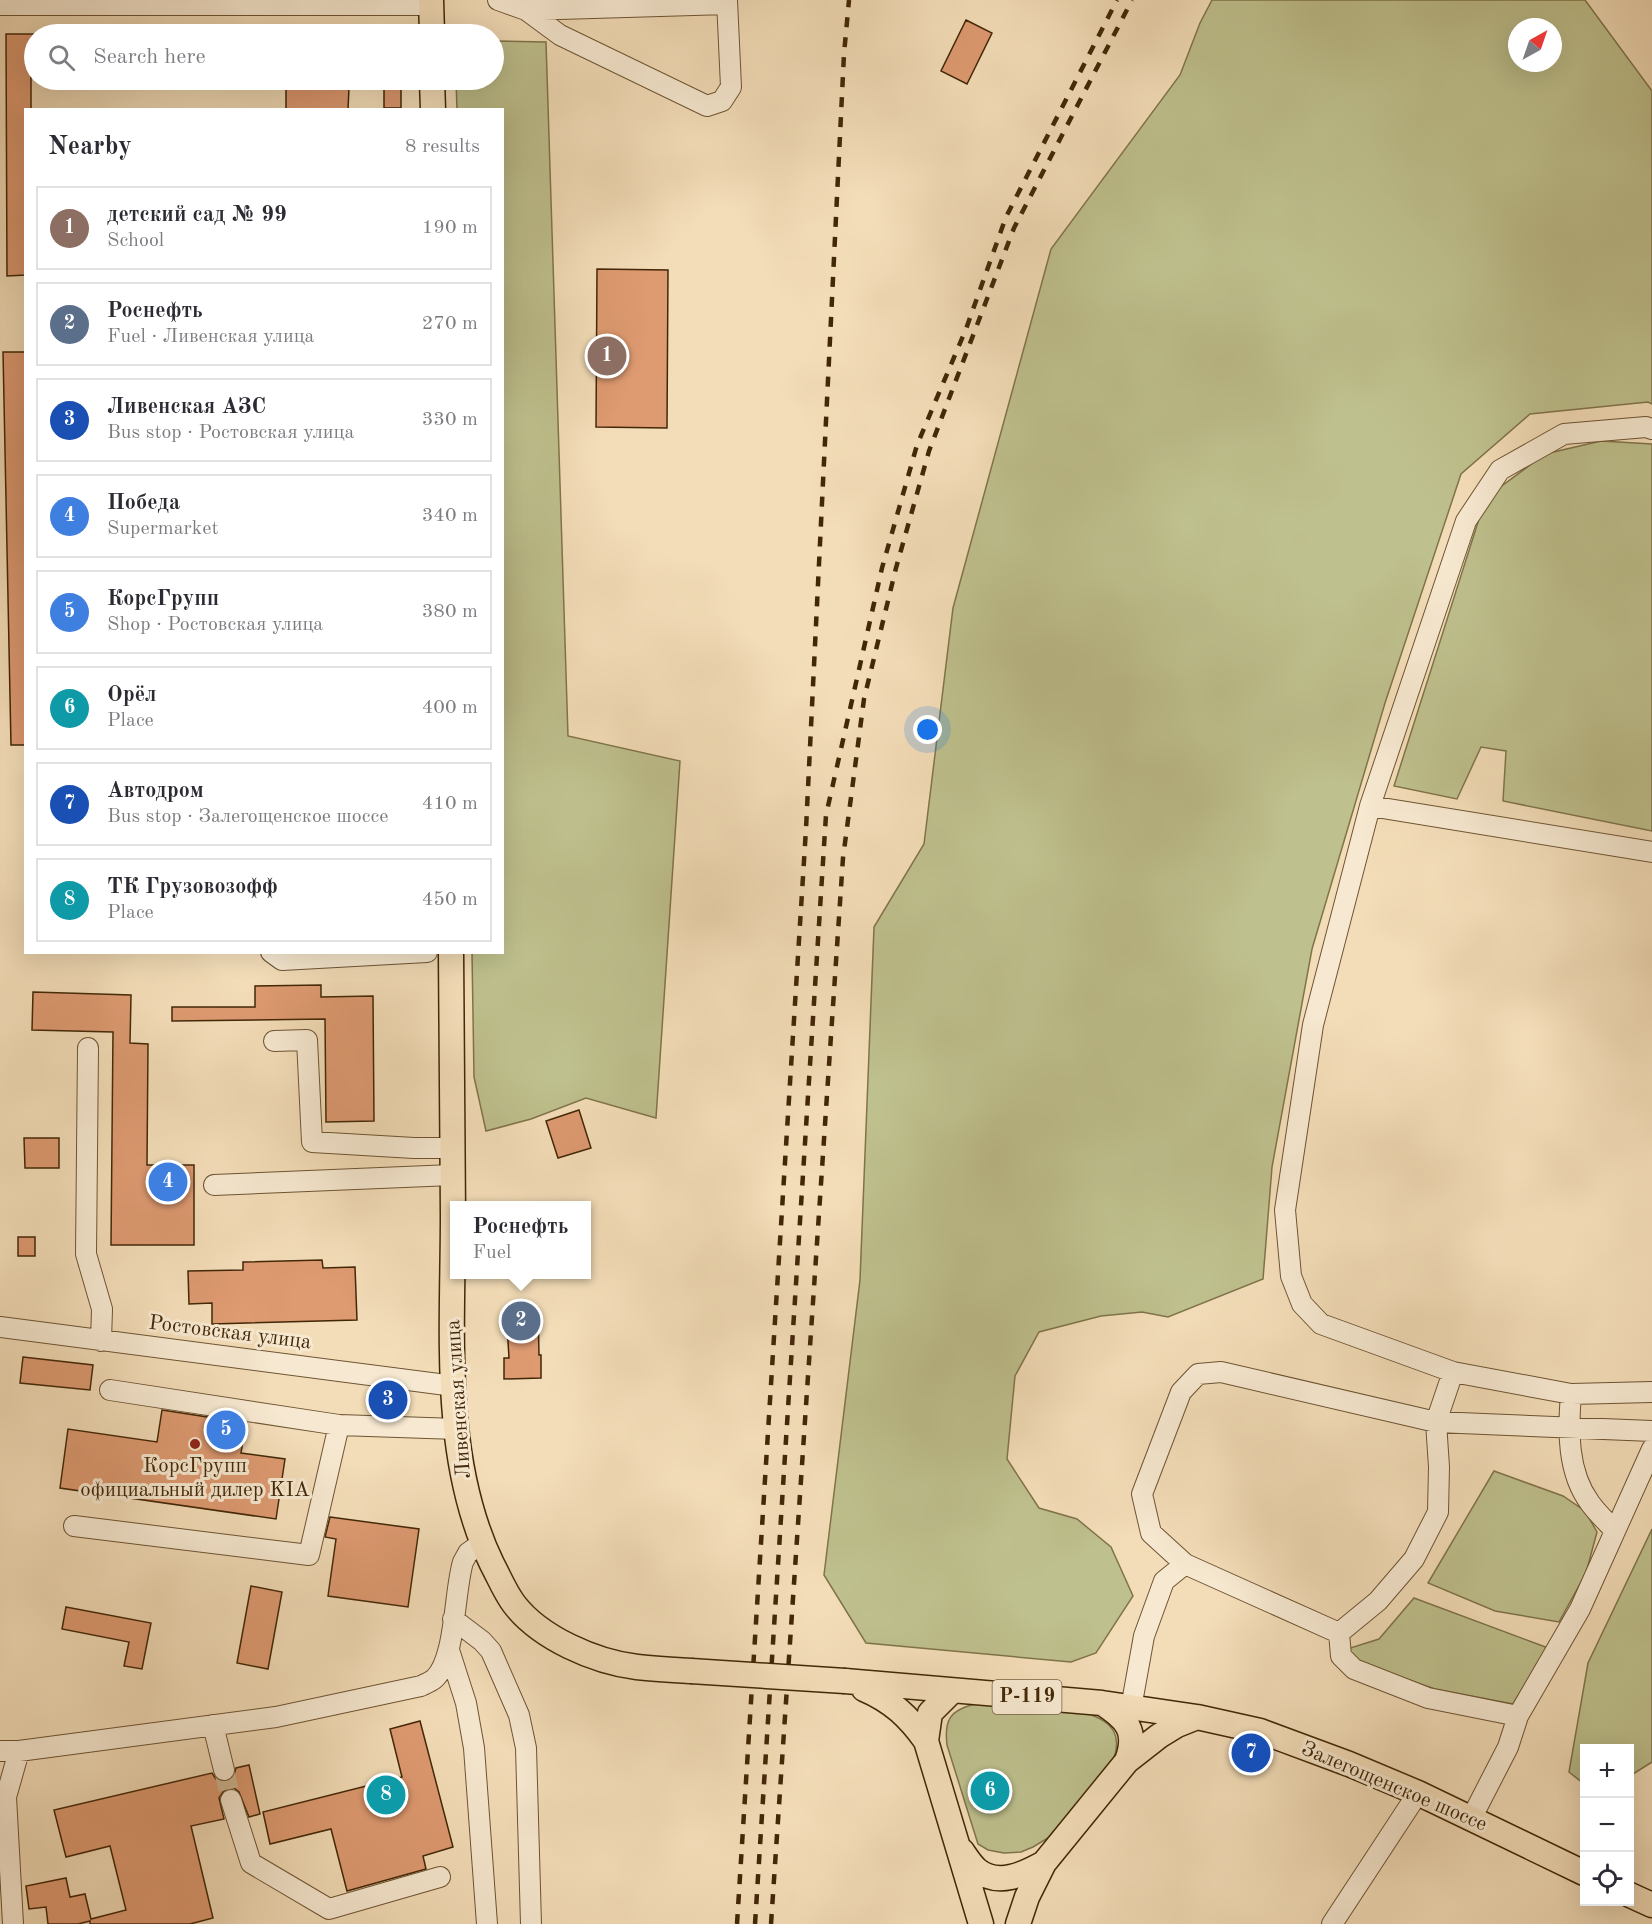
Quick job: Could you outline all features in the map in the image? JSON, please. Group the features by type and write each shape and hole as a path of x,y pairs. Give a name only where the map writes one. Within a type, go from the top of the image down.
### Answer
{"main road":[{"path":"431,3 432,24"},
{"path":"432,90 433,108"},
{"name":"Ливенская улица","path":"451,954 452,1201"},
{"name":"Ливенская улица","path":"453,1279 454,1386 460,1468 482,1543 515,1605 543,1632 566,1645 635,1667 845,1681"},
{"path":"845,1681 892,1703 916,1726 926,1741 981,1924"},
{"name":"Р-119","path":"845,1681 1102,1703"},
{"path":"926,1741 930,1713 952,1691"},
{"path":"1102,1703 1120,1717 1131,1733 1132,1746 1127,1761"},
{"name":"Залегощенское шоссе","path":"1102,1703 1197,1717 1260,1731 1418,1793 1580,1871"},
{"path":"1018,1924 1027,1897 1044,1863 1127,1761 1159,1736 1197,1717"},
{"path":"957,1845 978,1870 997,1878 1022,1876 1044,1863"},
{"path":"1634,1897 1652,1905"}],"street":[{"path":"498,0 526,5 727,2 731,87 722,101 707,106 560,35 526,5"},
{"path":"0,4 431,3"},
{"path":"1652,429 1646,427 1564,434 1500,470 1466,521 1370,806 1313,1025 1285,1210 1292,1276 1302,1304 1321,1324 1453,1372 1571,1394 1652,1392"},
{"path":"1370,806 1652,852"},
{"path":"273,954 282,960 396,954"},
{"path":"274,1041 307,1040 312,1142 414,1149 452,1148"},
{"path":"88,1048 86,1254 102,1309 101,1341"},
{"path":"214,1185 452,1175"},
{"name":"Ростовская улица","path":"0,1327 454,1386"},
{"path":"1339,1633 1185,1564 1151,1533 1142,1494 1181,1392 1198,1374 1221,1372 1436,1422 1652,1431"},
{"path":"1339,1633 1378,1601 1414,1559 1438,1512 1439,1467 1436,1422 1453,1372"},
{"path":"110,1390 339,1425 457,1429"},
{"path":"1571,1394 1568,1428 1576,1476 1590,1503 1615,1531"},
{"path":"74,1526 309,1555 339,1425"},
{"path":"1472,1819 1508,1747 1518,1716 1580,1609 1652,1449"},
{"path":"13,1924 6,1797 10,1751 276,1717 422,1686 441,1670 449,1650 463,1562 468,1553 482,1543"},
{"path":"1131,1708 1144,1636 1164,1581 1185,1564"},
{"path":"453,1619 477,1636 491,1651 519,1715 526,1748 531,1924"},
{"path":"1339,1633 1341,1656 1354,1669 1428,1698 1518,1716"},
{"path":"449,1650 466,1702 474,1748 487,1924"},
{"path":"213,1725 224,1770"},
{"path":"1332,1924 1418,1793"},
{"path":"231,1800 251,1863 329,1909 440,1877"}],"green space":[{"path":"1212,0 1585,0 1652,91 1652,404 1648,402 1530,414 1461,474 1385,703 1312,949 1272,1167 1263,1279 1168,1317 1142,1312 1101,1316 1039,1332 1015,1376 1007,1459 1039,1508 1077,1519 1111,1547 1133,1596 1096,1653 1071,1662 866,1643 824,1575 860,1280 874,927 924,844 953,608 1051,249 1180,75 1200,23"},
{"path":"504,41 546,42 568,736 680,761 656,1118 586,1098 531,1119 486,1131 474,1077 472,954 504,954 504,108 457,108 456,90 504,90"},
{"path":"1601,441 1652,444 1652,831 1503,801 1506,751 1481,747 1457,799 1394,786 1479,519 1499,488 1545,454"},
{"path":"1494,1471 1563,1496 1585,1511 1597,1532 1586,1573 1559,1622 1495,1611 1428,1583"},
{"path":"1652,1529 1652,1762 1634,1773 1634,1744 1580,1744 1580,1781 1569,1772 1588,1663"},
{"path":"1414,1598 1548,1648 1513,1704 1435,1689 1364,1665 1347,1649 1379,1639"},
{"path":"975,1704 1085,1713 1103,1721 1114,1732 1116,1738 1115,1755 1111,1765 1048,1838 1021,1852 1004,1853 988,1850 978,1844 947,1745 947,1729 951,1717 960,1709"}],"building":[{"path":"966,20 992,33 967,84 941,71"},
{"path":"6,34 24,34 24,90 31,90 31,108 24,108 24,275 7,276"},
{"path":"286,90 349,90 348,108 286,108"},
{"path":"384,90 401,90 401,108 384,108"},
{"path":"597,269 668,270 667,428 596,427"},
{"path":"3,352 24,352 24,745 11,745"},
{"path":"321,985 321,997 373,996 374,1121 326,1122 325,1019 172,1021 172,1007 255,1007 255,986"},
{"path":"33,992 131,995 130,1043 148,1044 147,1165 194,1165 194,1245 111,1245 113,1032 32,1030"},
{"path":"579,1110 591,1148 558,1158 546,1121"},
{"path":"24,1138 59,1138 59,1168 25,1168"},
{"path":"18,1237 35,1237 35,1256 18,1256"},
{"path":"322,1260 323,1268 355,1267 357,1320 212,1324 212,1303 189,1304 188,1271 243,1270 243,1262"},
{"path":"506,1308 538,1308 541,1378 504,1379 504,1358 509,1358"},
{"path":"23,1357 93,1365 90,1390 20,1383"},
{"path":"162,1410 246,1423 241,1453 285,1459 276,1519 60,1488 68,1429 157,1442"},
{"path":"330,1517 419,1529 408,1607 328,1596 336,1539 325,1537"},
{"path":"251,1586 282,1592 268,1669 237,1663"},
{"path":"66,1607 151,1623 142,1669 124,1666 129,1642 62,1629"},
{"path":"420,1721 453,1847 423,1856 426,1869 347,1891 331,1829 270,1844 263,1812 402,1777 390,1729"},
{"path":"249,1765 260,1814 249,1817 239,1792 234,1788 228,1788 219,1798 224,1819 191,1826 213,1918 190,1924 90,1924 90,1921 78,1924 48,1924 46,1907 29,1909 26,1886 66,1878 70,1897 85,1894 91,1919 126,1910 110,1846 66,1857 54,1810 212,1773 216,1779 226,1782 233,1778 236,1768"}],"tunnel":[{"path":"224,1770 231,1800"}],"railway":[{"path":"737,1924 806,829 844,54 849,0"},
{"path":"755,1924 826,815 882,568 917,445 966,329 1006,217 1117,0"},
{"path":"771,1924 843,858 864,699 896,568 929,451 1014,228 1132,0"}],"place":[{"name":"детский сад № 99","path":"607,356"},
{"name":"Победа","path":"168,1182"},
{"name":"Роснефть","path":"521,1321"},
{"name":"Ливенская АЗС","path":"388,1400"},
{"name":"КорсГрупп","path":"226,1430"},
{"name":"КорсГрупп официальный дилер KIA","path":"195,1444"},
{"name":"Автодром","path":"1251,1753"},
{"name":"Орёл","path":"990,1791"},
{"name":"ТК Грузовозофф","path":"386,1795"}]}
